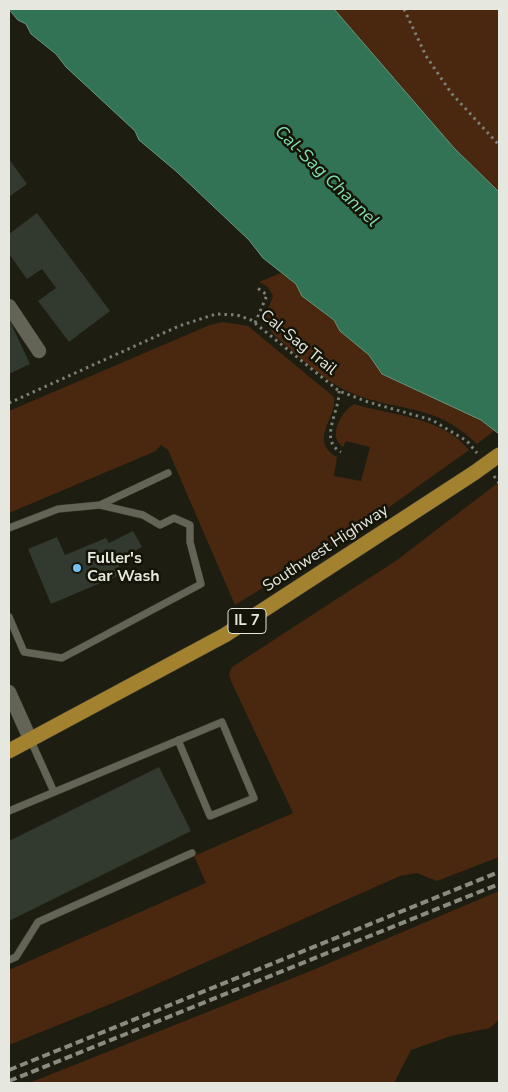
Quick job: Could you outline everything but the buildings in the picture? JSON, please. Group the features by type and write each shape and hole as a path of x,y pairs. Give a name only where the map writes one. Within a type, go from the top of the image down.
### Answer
{"main road":[{"name":"Southwest Highway","path":"9,751 31,741 226,635 499,455"}],"street":[{"path":"9,306 39,351"},
{"path":"9,692 31,741"}],"lane":[{"path":"100,505 168,473"},
{"path":"9,528 58,509 100,505 143,514 160,525 174,518 190,525 190,542 201,584 62,658 24,652 10,622"},
{"path":"9,811 178,740 222,722 254,798 210,816 178,740"},
{"path":"31,741 54,792"},
{"path":"9,960 16,957 38,922 192,853"}],"path":[{"path":"404,9 426,56 452,94 499,145"},
{"path":"255,323 267,295 256,287"},
{"name":"Cal-Sag Trail","path":"9,403 179,326 216,314 237,315 255,323 339,391 368,402 432,420 467,440 483,459"},
{"path":"339,391 339,400 330,438 332,445 342,452"},
{"path":"493,474 499,483"}],"shaded area":[{"path":"334,9 499,9 499,192 454,148"},
{"path":"281,273 296,284 302,296 334,320 340,331 369,355 382,374 481,420 495,430 477,444 462,431 433,415 354,394 322,376 274,335 268,325 267,316 273,296 268,287 259,282"},
{"path":"223,322 248,326 334,397 332,413 324,436 325,444 337,457 334,476 361,481 370,447 346,441 343,447 336,437 336,431 341,418 354,404 431,424 445,430 469,450 360,528 235,605 168,450 161,445 156,451 9,513 9,411 210,325"},
{"path":"499,482 499,857 437,881 417,873 400,876 130,996 9,1045 9,970 206,883 194,856 293,813 231,681 229,674 232,667 397,560"},
{"path":"499,891 499,1020 490,1028 451,1036 411,1050 394,1083 29,1083 313,970"}],"water":[{"name":"Cal-Sag Channel","path":"9,9 334,9 454,148 499,192 499,434 481,420 382,374 369,355 340,331 334,320 302,296 296,284 263,258 249,240 177,172 139,140 135,131 66,67 56,54 31,34 26,24 18,20"}],"railway":[{"path":"9,1070 499,872"},
{"path":"9,1081 499,884"}],"place":[{"name":"Fuller's Car Wash","path":"77,568"}]}
